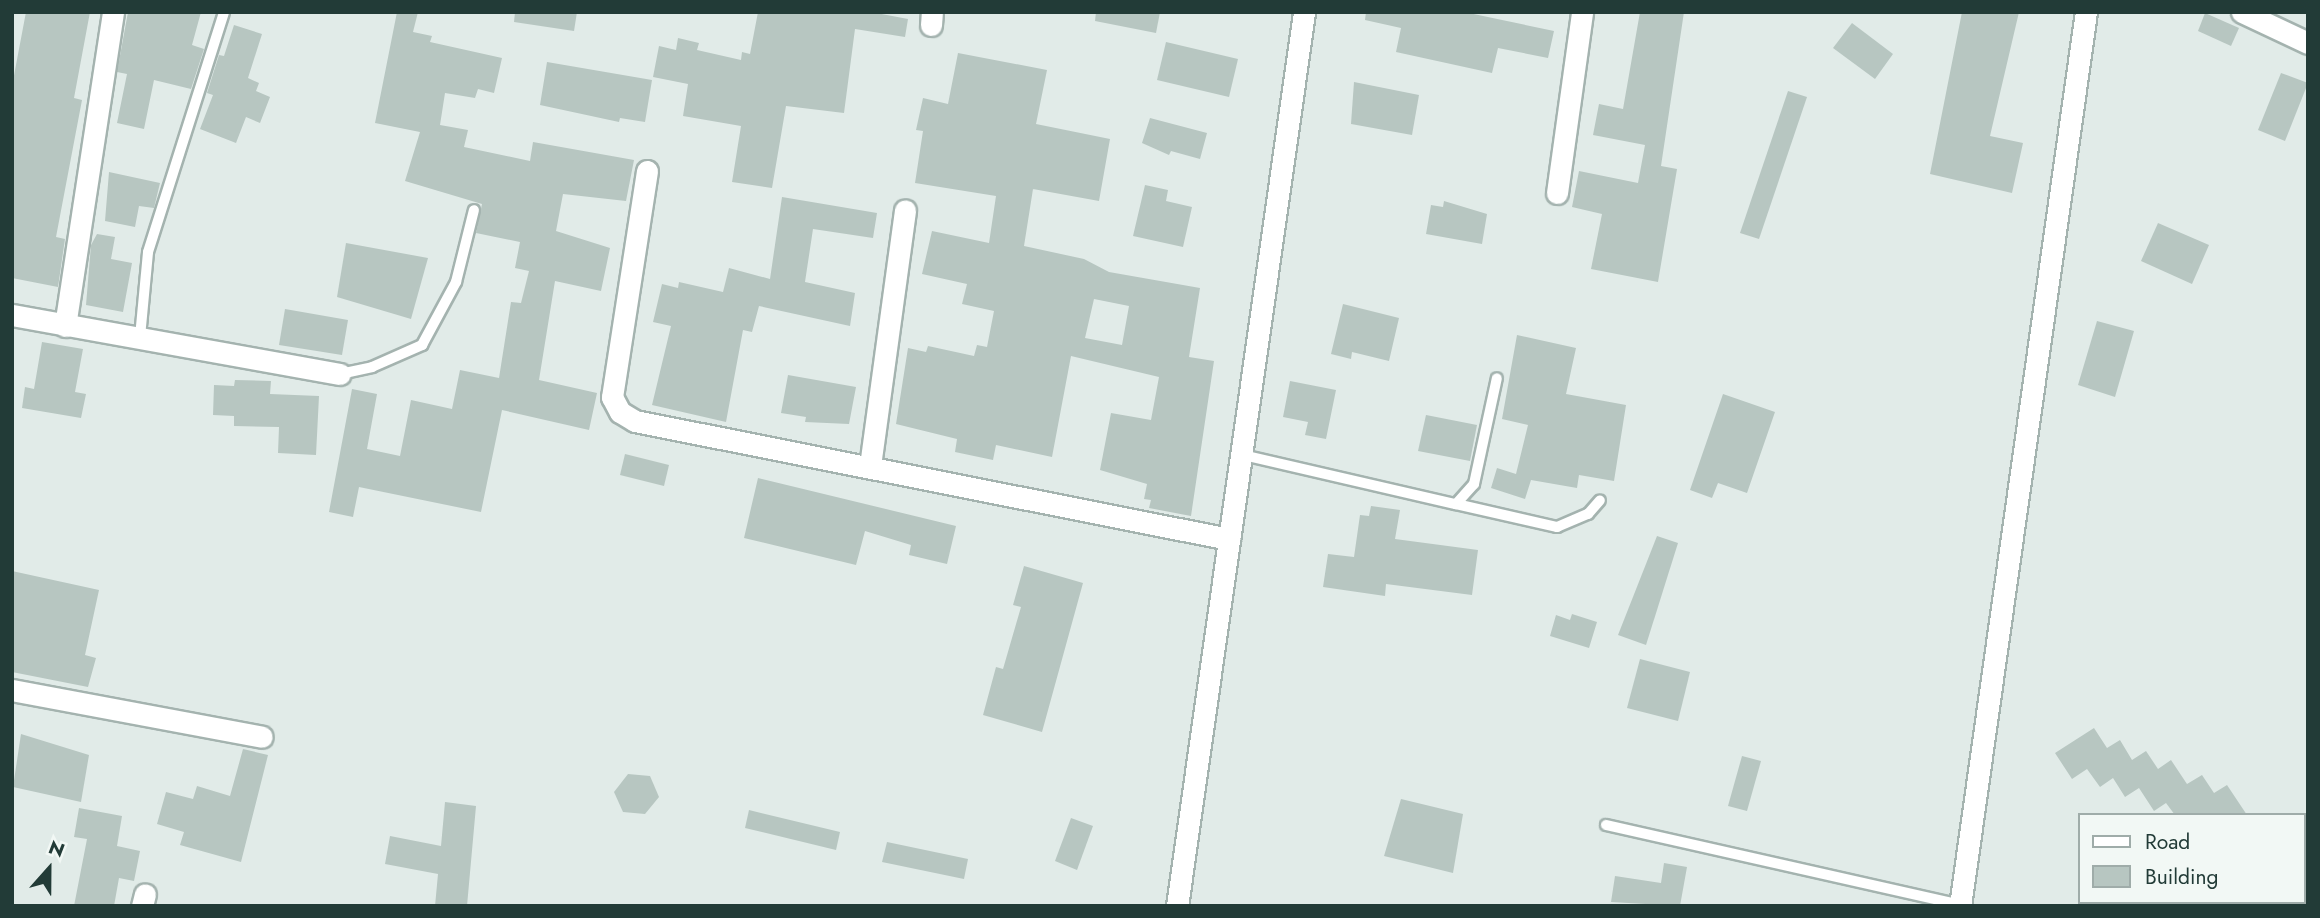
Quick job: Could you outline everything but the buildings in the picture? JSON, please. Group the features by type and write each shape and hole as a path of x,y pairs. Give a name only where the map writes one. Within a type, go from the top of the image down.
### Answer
{"street":[{"path":"65,326 113,12"},
{"path":"1177,906 1304,12"},
{"path":"1557,193 1582,12"},
{"path":"1960,905 2086,12"},
{"path":"2242,12 2308,43"},
{"path":"647,171 613,374 612,397 620,412 635,421 1229,539"},
{"path":"870,466 905,211"},
{"path":"12,315 340,374"},
{"path":"12,690 262,737"}],"lane":[{"path":"140,337 148,252 224,13"},
{"path":"340,374 373,367 422,345 456,282 474,210"},
{"path":"1456,504 1474,484 1497,378"},
{"path":"1243,455 1557,527 1588,514 1600,500"},
{"path":"1606,825 1960,905"}]}
